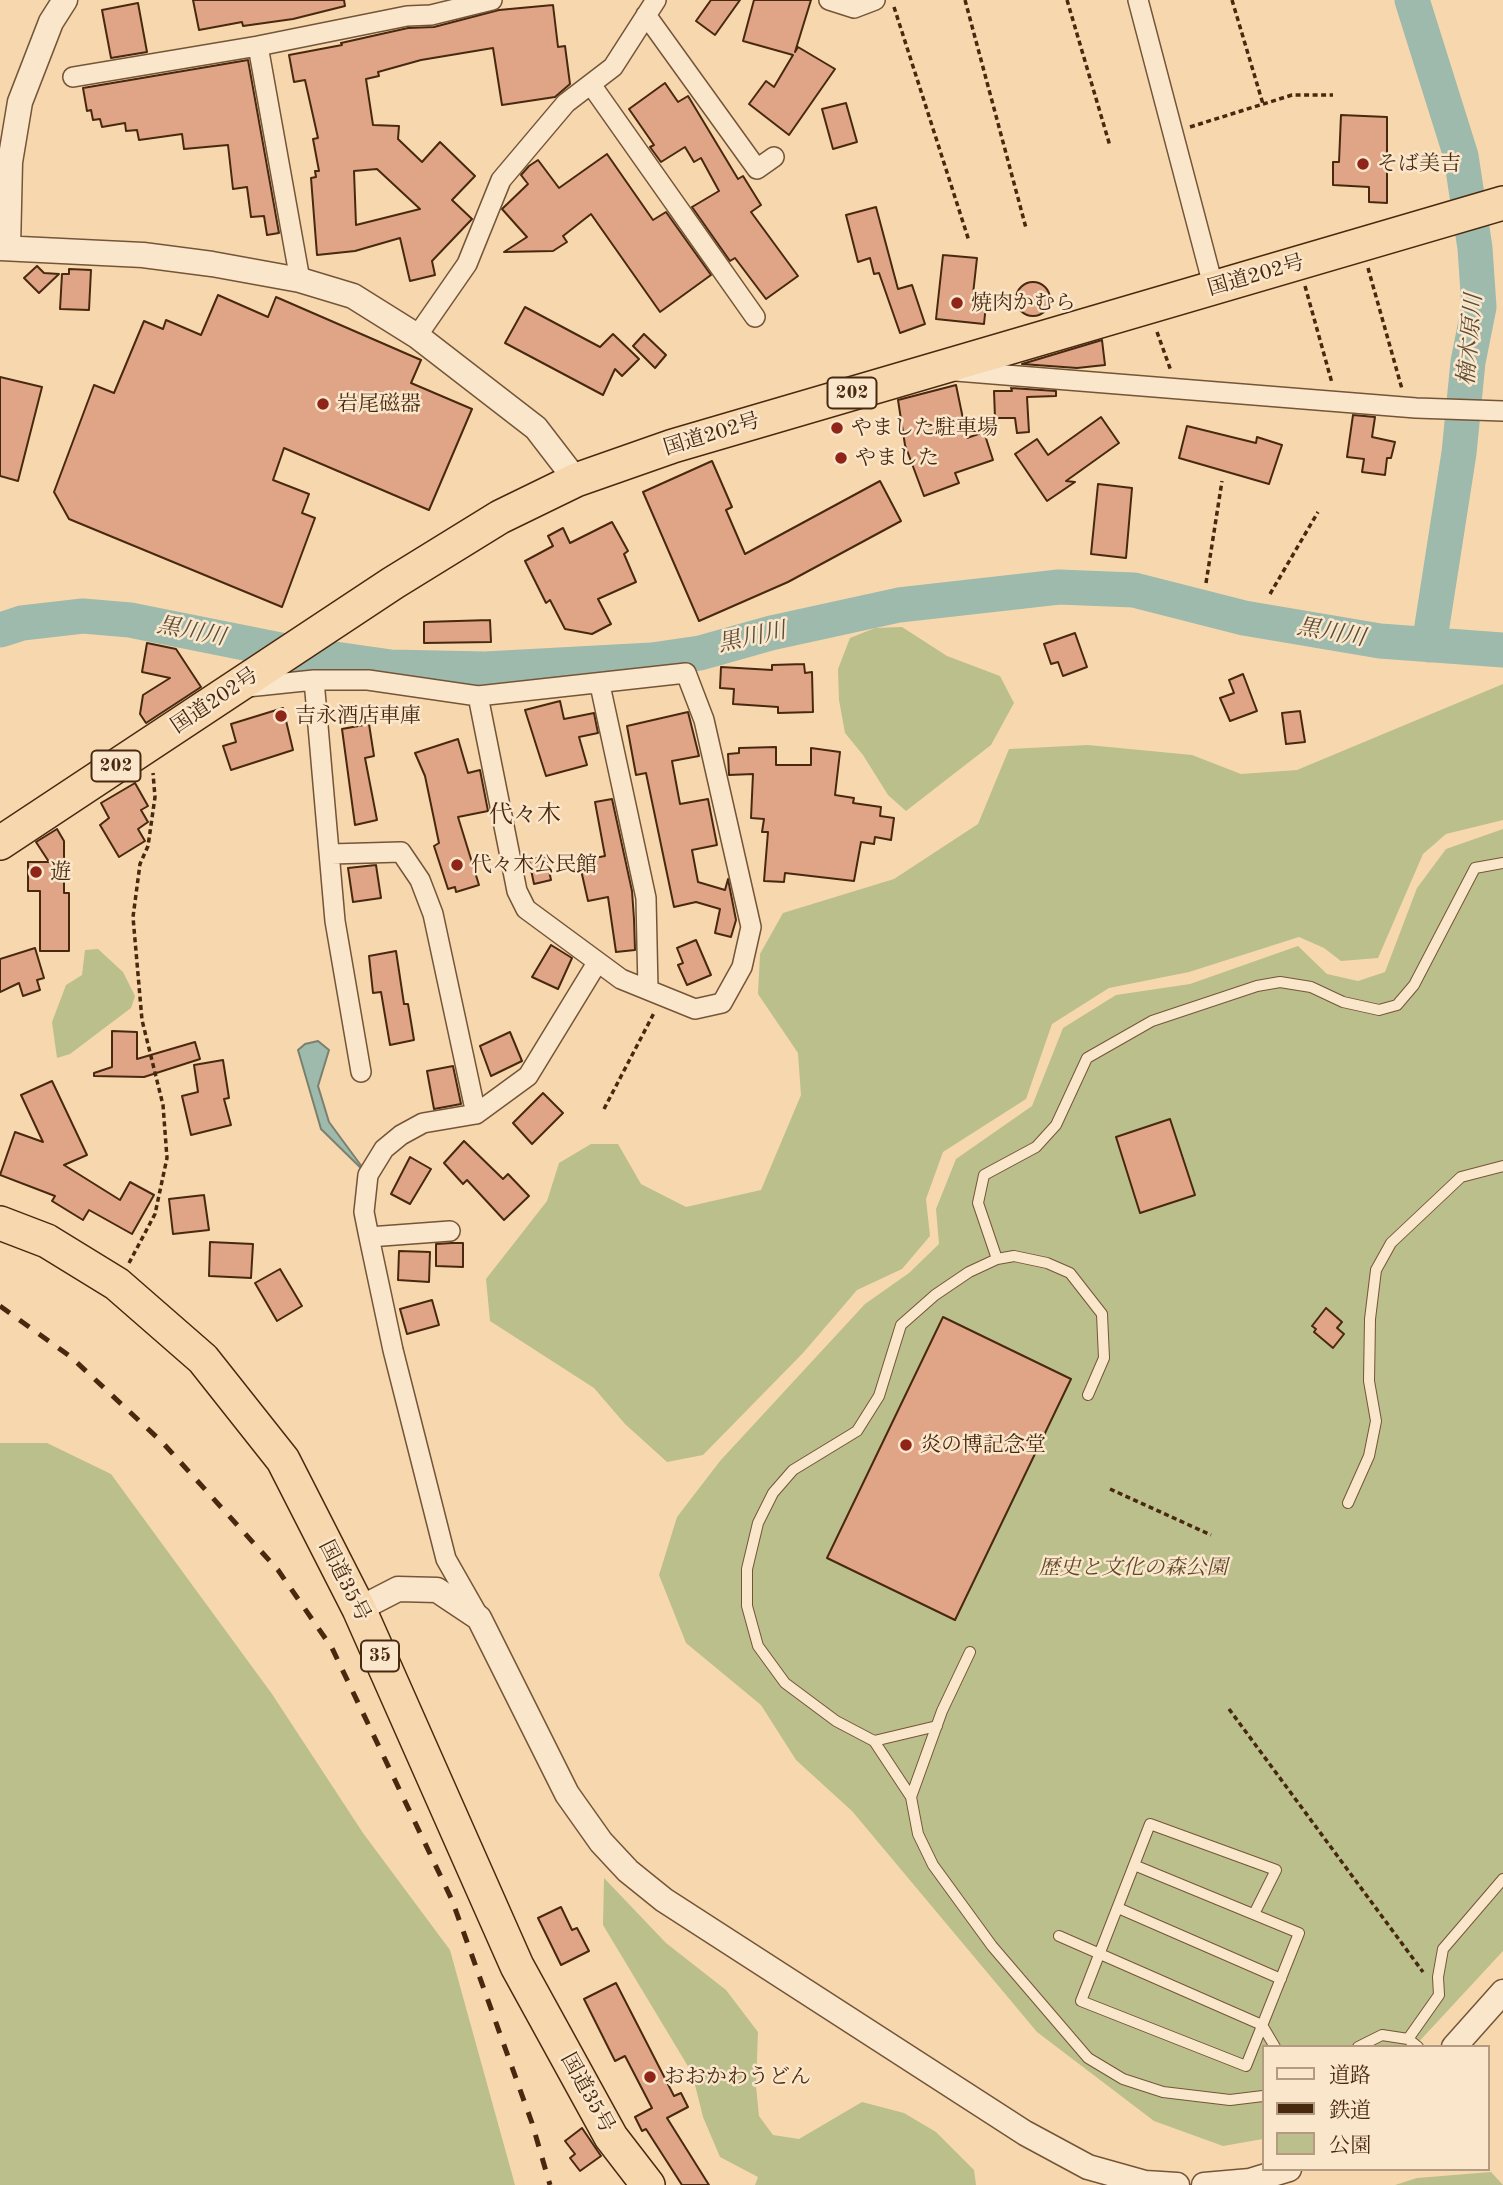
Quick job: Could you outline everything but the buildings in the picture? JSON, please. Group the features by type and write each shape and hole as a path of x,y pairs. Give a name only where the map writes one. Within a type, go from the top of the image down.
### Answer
{"highway":[{"name":"国道202号","path":"0,842 319,631 500,517 576,480 673,446 1503,203"},
{"name":"国道35号","path":"0,1223 47,1241 117,1284 203,1359 283,1460 359,1609 517,1966 611,2137 648,2185"}],"street":[{"path":"65,0 47,33 20,102 10,162 4,248 143,255 212,264 300,281 353,296 417,336 536,428 576,480"},
{"path":"73,77 258,46 406,8 431,15 492,0"},
{"path":"829,0 854,8 875,0"},
{"path":"1138,0 1214,289"},
{"path":"417,336 467,264 501,180 566,103 592,86 613,67 651,7 757,169 774,157"},
{"path":"258,46 300,281"},
{"path":"592,86 755,317"},
{"path":"935,369 1410,402 1503,411"},
{"path":"232,690 266,682 368,680 478,696 600,685 686,673 704,720 751,927 742,967 722,1003 695,1009 648,990 597,963 526,909 517,891 478,696"},
{"path":"314,680 335,921 361,1072"},
{"path":"600,685 646,898 648,990"},
{"path":"331,854 401,852 420,880 433,914 476,1114"},
{"path":"597,963 528,1076 476,1114 423,1124 401,1135 384,1149 368,1175 364,1212 369,1237 393,1350 446,1559 479,1618 567,1794 600,1842 628,1871 664,1900 1025,2133 1088,2167 1145,2183 1177,2185"},
{"path":"369,1237 450,1231"},
{"path":"359,1609 398,1589 437,1590 479,1618"},
{"path":"1456,2045 1503,1992"},
{"path":"1204,2185 1250,2181 1282,2171"}],"lane":[{"path":"997,1259 978,1203 984,1175 1037,1147 1056,1125 1087,1058 1152,1021 1257,986 1280,982 1311,988 1343,1002 1379,1010 1397,1005 1414,985 1475,868 1503,863"},
{"path":"1348,1503 1369,1457 1376,1421 1369,1381 1370,1319 1376,1270 1391,1243 1461,1177 1503,1166"},
{"path":"1088,1395 1104,1359 1102,1314 1090,1295 1070,1273 1047,1263 1014,1256 997,1259 968,1272 935,1295 901,1325 879,1396 857,1431 793,1470 773,1493 758,1523 747,1570 747,1606 758,1646 785,1682 836,1721 874,1741 911,1797 919,1834 933,1865 1000,1956 1088,2058 1124,2078 1163,2092 1230,2100 1262,2096"},
{"path":"911,1797 937,1726 970,1651"},
{"path":"874,1741 937,1726"},
{"path":"1134,1865 1299,1933 1246,2066 1081,2001 1118,1908 1134,1865 1150,1824 1276,1870 1254,1914"},
{"path":"1408,2039 1439,1995 1438,1977 1443,1949 1503,1879"},
{"path":"1118,1908 1281,1979"},
{"path":"1059,1936 1262,2025 1274,2045"},
{"path":"1362,2045 1382,2035 1408,2039 1416,2045"}],"path":[{"path":"891,0 969,241"},
{"path":"965,0 1026,228"},
{"path":"1067,0 1110,146"},
{"path":"1233,0 1263,104"},
{"path":"1189,127 1292,95 1334,95"},
{"path":"1367,263 1410,402"},
{"path":"1303,281 1334,389"},
{"path":"1154,323 1172,374"},
{"path":"1206,583 1222,481"},
{"path":"1270,594 1318,512"},
{"path":"117,1284 155,1214 167,1158 163,1105 142,1020 133,917 140,864 148,846 155,797 150,743"},
{"path":"604,1109 657,1008"},
{"path":"1110,1489 1212,1535"},
{"path":"1228,1709 1423,1972"}],"green space":[{"path":"902,627 947,656 1000,676 1014,703 991,745 906,811 888,795 863,755 845,733 839,700 838,669 850,638 875,628"},
{"path":"1503,684 1503,820 1446,834 1423,854 1378,958 1341,961 1324,948 1299,937 1189,972 1109,988 1052,1024 1026,1099 943,1152 926,1199 930,1236 902,1269 857,1290 803,1353 703,1455 667,1462 625,1424 594,1388 490,1321 486,1279 547,1201 559,1163 591,1144 618,1144 641,1184 686,1207 761,1190 801,1095 798,1053 758,994 760,954 783,913 894,879 978,824 1009,749 1088,745 1192,755 1241,774 1297,770"},
{"name":"歴史と文化の森公園","path":"1503,829 1503,1951 1416,2045 1262,2045 1262,2139 1223,2146 1154,2121 1037,2032 852,1811 796,1760 761,1705 686,1643 659,1575 677,1517 720,1461 865,1304 909,1273 939,1244 936,1209 956,1159 1032,1106 1063,1028 1116,995 1190,984 1298,946 1327,974 1358,981 1385,972 1417,888 1446,849"},
{"path":"98,949 123,972 135,996 131,1008 70,1054 57,1058 52,1022 66,985 82,975 85,950"},
{"path":"0,1443 47,1443 111,1474 272,1694 363,1833 450,1950 515,2185 0,2185"},
{"path":"604,1878 666,1943 726,1990 758,2032 756,2086 759,2116 773,2135 799,2139 862,2102 904,2113 936,2132 974,2170 976,2185 755,2185 758,2177 720,2157 703,2117 692,2073 603,1925"},
{"path":"1491,2172 1503,2185 1395,2185 1417,2178"}],"shaded area":[{"path":"318,1041 329,1050 318,1086 329,1122 368,1175 321,1129 298,1050 305,1044"}],"waterway":[{"name":"楠木原川","path":"1412,0 1461,156 1475,248 1479,307 1468,362 1459,453 1429,645"},
{"name":"黒川川","path":"0,630 22,623 83,616 130,620 300,654 391,667 485,669 652,660 700,653 771,633 899,605 1059,587 1134,590 1244,618 1380,641 1503,650"}],"railway":[{"path":"0,1306 71,1357 163,1443 278,1570 332,1648 452,1900 532,2123 550,2185"}],"place":[{"name":"そば美吉","path":"1363,164"},
{"name":"焼肉かむら","path":"957,303"},
{"name":"岩尾磁器","path":"323,404"},
{"name":"やました駐車場","path":"837,428"},
{"name":"やました","path":"841,458"},
{"name":"吉永酒店車庫","path":"281,716"},
{"name":"代々木公民館","path":"457,865"},
{"name":"遊","path":"36,872"},
{"name":"炎の博記念堂","path":"906,1445"},
{"name":"おおかわうどん","path":"650,2077"}],"district":[{"name":"代々木","path":"525,816"}]}
